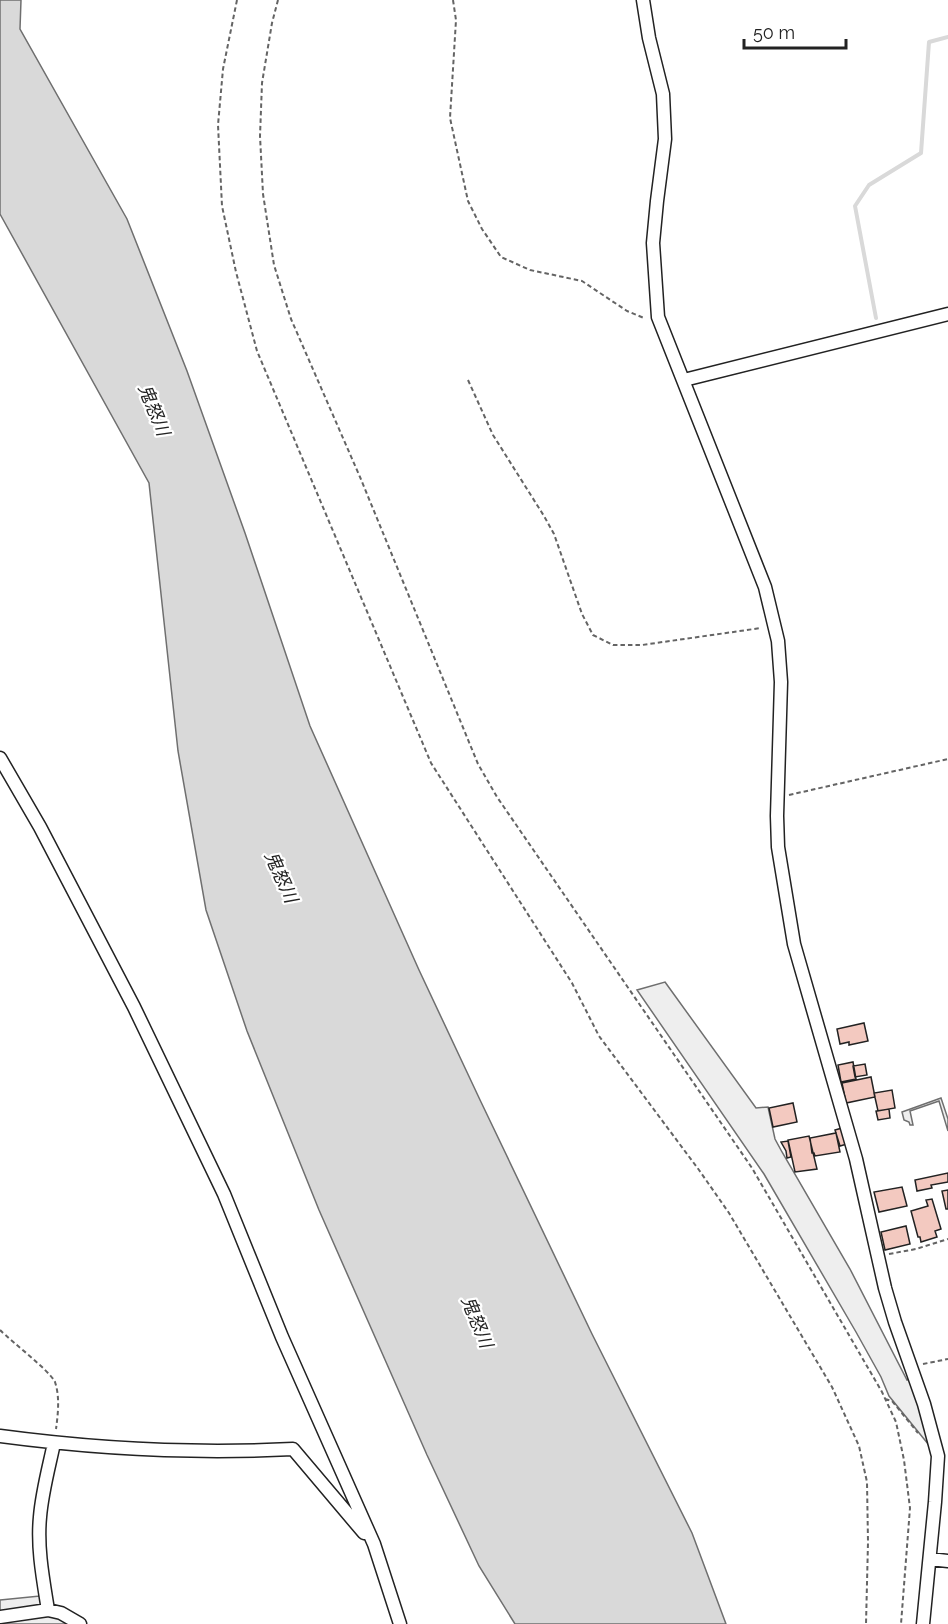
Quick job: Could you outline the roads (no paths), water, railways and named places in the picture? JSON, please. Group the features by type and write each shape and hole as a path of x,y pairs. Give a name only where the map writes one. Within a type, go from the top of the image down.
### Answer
{"street":[{"path":"643,0 649,38 663,94 665,139 653,243 658,317 765,587 775,626 781,682 777,798 778,847 794,944 856,1159 895,1323 924,1404 938,1456 923,1624"},
{"path":"684,380 948,314"},
{"path":"0,758 40,827 134,1007 224,1194 282,1337 374,1544 400,1624"},
{"path":"0,1436 54,1443 172,1450 292,1449 374,1544"},
{"path":"48,1610 39,1535 54,1443"},
{"path":"930,1558 948,1561"},
{"path":"0,1617 48,1610 61,1613 80,1624"}],"water":[{"name":"鬼怒川","path":"0,0 21,0 20,29 127,219 187,371 310,726 481,1102 592,1334 692,1533 726,1624 515,1624 479,1566 427,1455 319,1210 247,1031 206,910 178,751 149,483 0,214"}],"waterway":[{"path":"876,318 855,206 869,185 921,153 929,42 948,37"}]}
